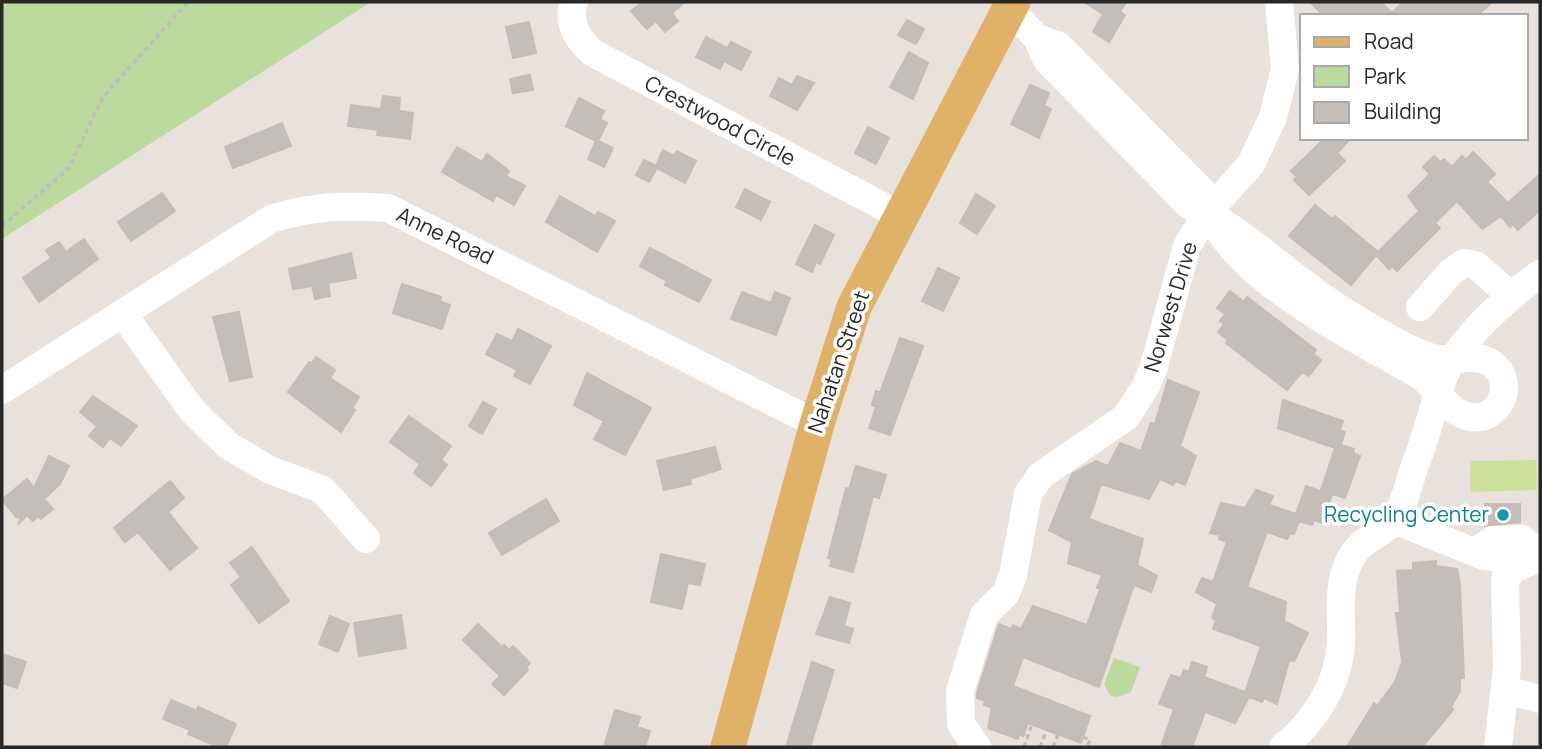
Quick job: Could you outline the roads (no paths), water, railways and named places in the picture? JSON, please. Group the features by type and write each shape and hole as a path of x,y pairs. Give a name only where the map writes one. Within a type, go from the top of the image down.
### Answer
{"main road":[{"name":"Nahatan Street","path":"728,747 817,424 854,307 1011,6"}],"street":[{"name":"Crestwood Circle","path":"574,2 573,26 580,41 593,53 901,216"},
{"name":"Norwest Drive","path":"976,747 961,724 960,691 985,613 1003,597 1013,575 1028,494 1040,476 1116,425 1133,407 1154,366 1182,258 1207,213 1245,172 1273,117 1285,69 1279,2"},
{"name":"Norwest Drive","path":"1011,6 1037,38 1059,46 1203,192 1207,213 1238,254 1285,293 1332,327 1422,377 1438,396 1457,412 1476,418 1486,415 1501,403 1505,384 1496,366 1478,358 1431,358 1365,324 1319,295 1250,239 1207,213"},
{"name":"Anne Road","path":"2,390 271,219 306,208 346,205 388,208 817,424"},
{"path":"1420,307 1451,272 1464,263 1476,265 1511,296"},
{"path":"1283,747 1310,721 1332,683 1341,646 1342,589 1348,564 1361,544 1394,520 1454,358 1494,312 1540,274"},
{"path":"123,314 191,409 229,446 270,470 323,490 366,539"},
{"path":"1394,520 1480,554 1538,557"},
{"path":"1480,554 1499,571 1503,587 1505,690 1498,747"},
{"path":"1503,587 1510,571 1538,557"},
{"path":"1505,690 1540,699"}],"place":[{"name":"Recycling Center","path":"1503,515"}]}
